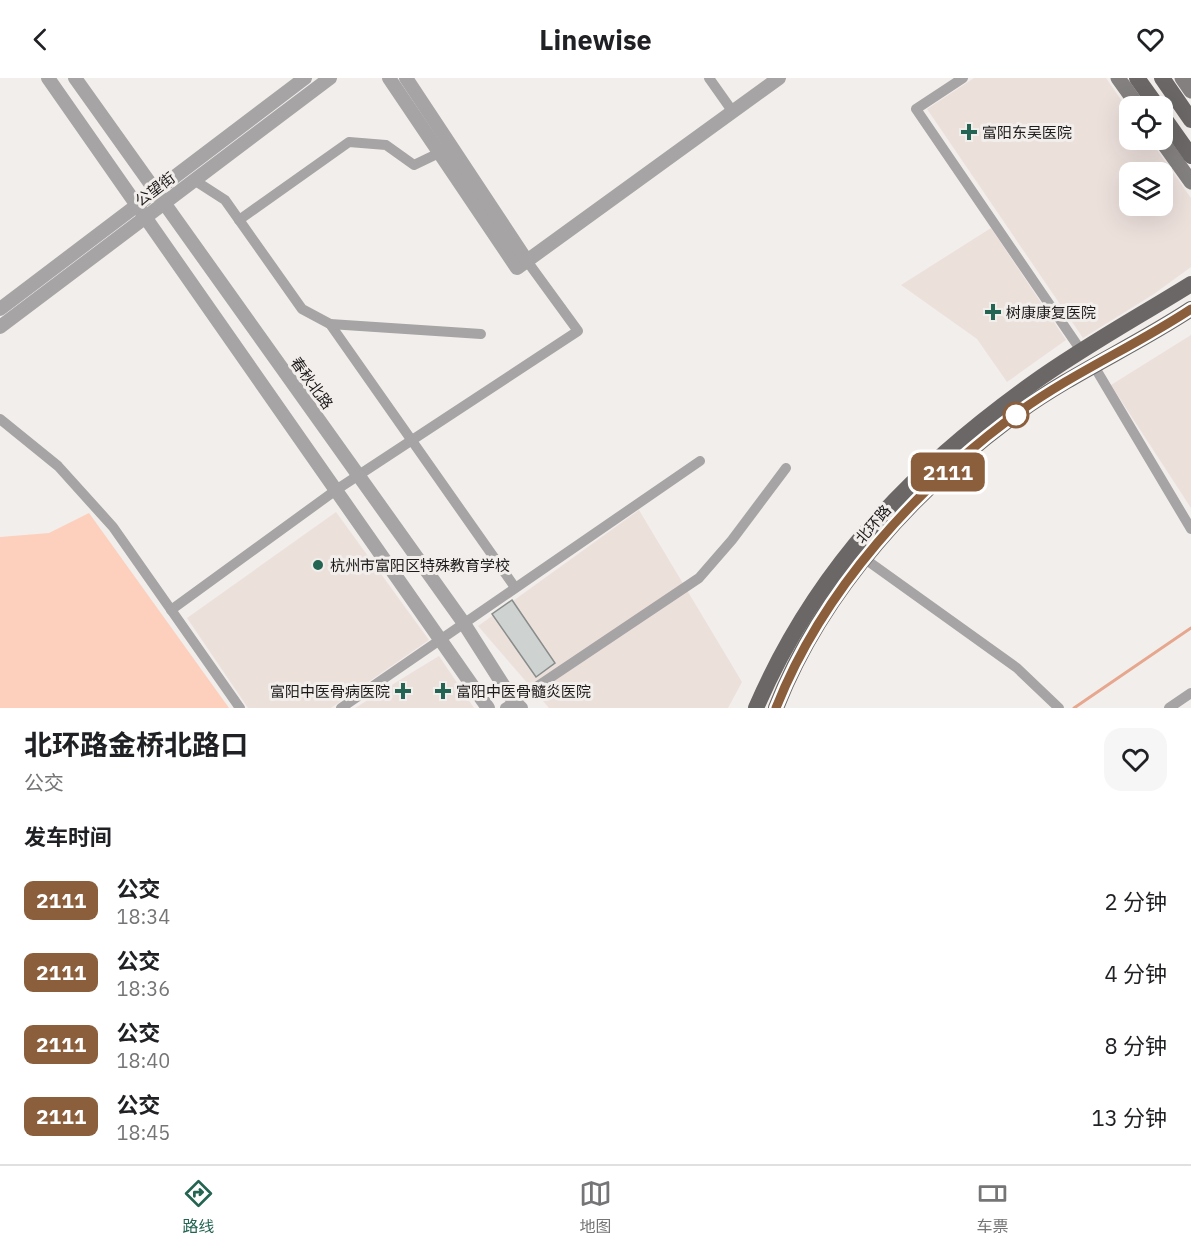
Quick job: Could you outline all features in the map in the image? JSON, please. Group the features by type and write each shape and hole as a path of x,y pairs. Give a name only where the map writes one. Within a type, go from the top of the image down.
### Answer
{"main road":[{"path":"1118,78 1131,96"},
{"path":"1137,78 1150,96"},
{"path":"1162,78 1191,120"},
{"path":"1182,78 1191,90"},
{"path":"1173,131 1191,156"},
{"path":"1168,150 1191,182"},
{"name":"北环路","path":"756,708 790,636 837,566 880,513 976,426 1034,382 1191,284"},
{"name":"北环路","path":"776,708 813,635 865,559 898,520 972,450 1020,412 1191,309"}],"street":[{"path":"48,78 488,708"},
{"name":"春秋北路","path":"75,78 158,199 463,622 513,706"},
{"name":"公望街","path":"0,309 158,199 305,78"},
{"name":"公望街","path":"158,199 194,180 330,78"},
{"path":"171,610 336,490 578,331 522,265 439,153 390,78"},
{"path":"405,78 522,265"},
{"path":"709,78 733,112"},
{"path":"522,265 779,78"},
{"path":"963,78 916,109 1082,352"},
{"path":"239,220 349,142 386,145 414,165 439,153"},
{"path":"194,180 225,200 302,309 330,324 481,334"},
{"name":"公望街","path":"0,327 141,211"},
{"path":"330,324 514,586"},
{"path":"1094,366 1191,529"},
{"path":"0,419 58,466 113,527 240,708"},
{"path":"341,708 514,586 700,461"},
{"path":"513,706 699,578 732,540 786,468"},
{"path":"865,559 1017,668 1059,708"},
{"path":"1169,708 1191,693"}],"shaded area":[{"path":"974,78 1106,78 1119,97 1119,150 1157,150 1166,162 1119,162 1119,216 1173,216 1173,173 1191,198 1191,267 1154,294 1083,338 927,109"},
{"name":"树康康复医院","path":"991,228 1066,340 1007,382 977,339 901,285"},
{"path":"1191,335 1191,508 1111,385"},
{"path":"639,510 742,682 728,708 549,708 478,626"},
{"name":"杭州市富阳区特殊教育学校","path":"336,512 429,640 331,708 248,708 187,618"},
{"path":"89,513 229,708 0,708 0,537 49,533"},
{"path":"439,656 474,708 355,708 411,673"}],"building":[{"path":"512,600 555,663 536,677 492,614"}],"waterway":[{"path":"1074,708 1191,628"}],"bus line":[{"name":"2111","path":"776,708 795,666 837,597 898,520 933,485 1020,412 1191,309"}],"place":[{"name":"富阳东吴医院","path":"969,132"},
{"name":"树康康复医院","path":"993,312"},
{"name":"杭州市富阳区特殊教育学校","path":"318,565"},
{"name":"富阳中医骨病医院","path":"403,691"},
{"name":"富阳中医骨髓炎医院","path":"443,691"}]}
